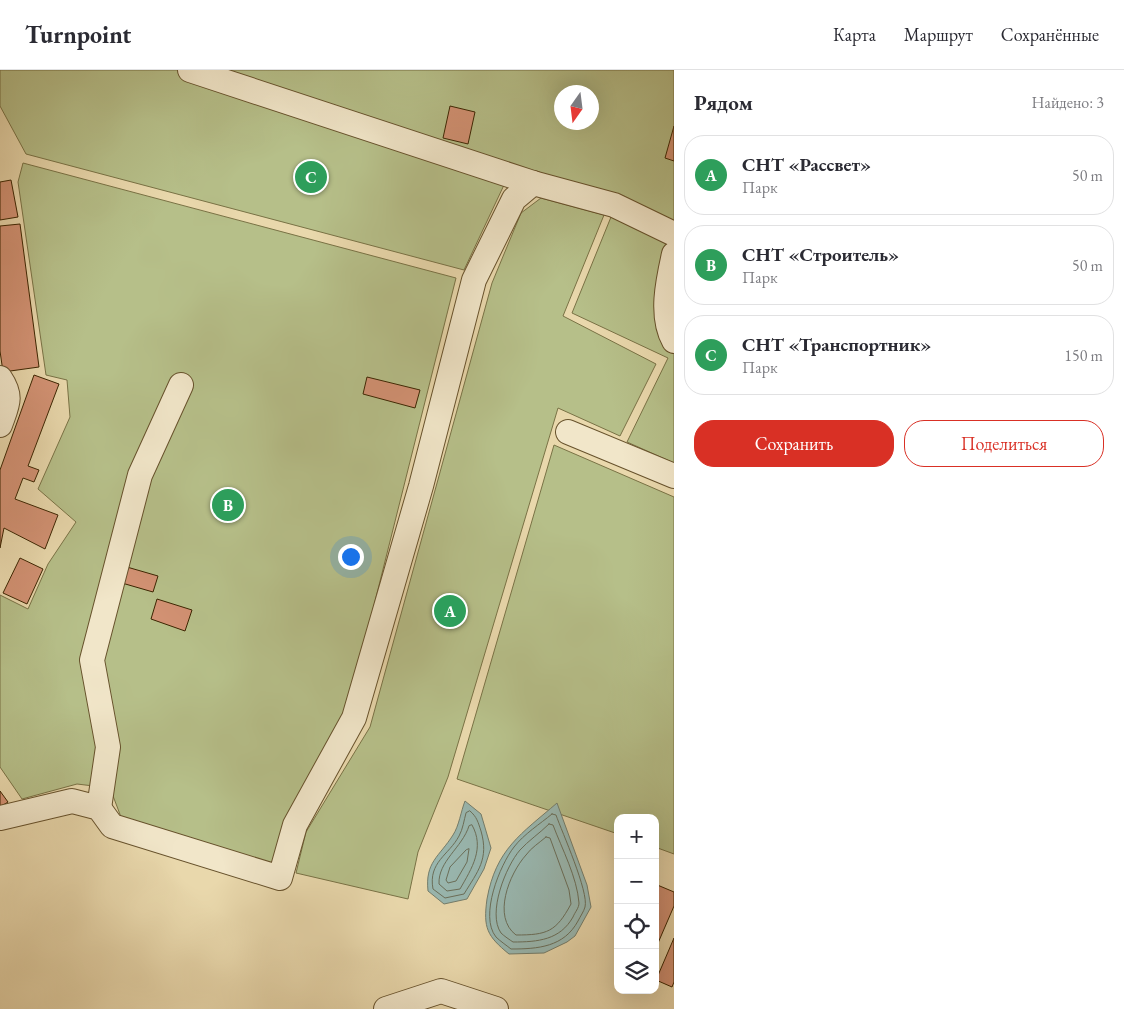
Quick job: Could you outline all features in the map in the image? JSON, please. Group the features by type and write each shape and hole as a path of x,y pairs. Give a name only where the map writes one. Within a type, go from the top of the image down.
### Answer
{"street":[{"path":"190,70 533,183 614,205 674,234"},
{"path":"0,818 72,801 98,808 112,826 280,878 295,825 354,718 421,486 474,280 514,199 533,183"},
{"path":"674,254 668,278 666,316 674,341"},
{"path":"0,378 8,389 8,403 0,425"},
{"path":"98,808 108,747 92,660 140,475 181,385"},
{"path":"568,432 674,476"},
{"path":"386,1009 441,991 496,1009"}],"green space":[{"path":"0,70 674,70 673,222 504,185 464,270 26,154 0,106"},
{"path":"23,163 456,278 345,721 274,868 121,817 110,788 77,784 22,799 0,767 0,595 28,609 48,564 76,522 38,489 70,417 67,380 46,375 18,182"},
{"path":"541,198 604,215 563,316 656,364 620,436 558,408 448,777 418,852 408,899 296,873 306,832 370,727 492,283 521,213"},
{"path":"611,217 674,240 674,463 627,442 668,358 572,313"},
{"path":"554,445 674,497 674,854 659,848 659,814 614,814 614,833 457,779"}],"water":[{"path":"465,801 481,814 491,848 484,869 467,899 444,904 428,891 429,873 434,860 455,831"},
{"path":"557,803 587,885 591,907 575,936 567,942 544,953 509,954 491,936 486,924 487,899 491,882 497,867 512,844"}],"building":[{"path":"450,106 475,112 468,144 443,138"},
{"path":"674,126 674,161 665,158"},
{"path":"11,180 18,217 0,220 0,182"},
{"path":"20,224 39,367 3,372 0,351 0,226"},
{"path":"34,375 59,384 28,466 39,470 34,482 23,478 15,499 58,515 45,549 4,528 0,548 0,470"},
{"path":"367,377 420,390 415,408 363,394"},
{"path":"20,558 43,569 27,604 3,593"},
{"path":"120,565 158,576 153,592 115,581"},
{"path":"157,599 192,610 185,631 151,619"},
{"path":"0,791 8,802 0,807"},
{"path":"659,886 674,892 674,906 659,941"},
{"path":"674,938 674,982 672,987 659,981 659,973"}],"place":[{"name":"СНТ «Транспортник»","path":"311,177"},
{"name":"СНТ «Строитель»","path":"228,505"},
{"name":"СНТ «Рассвет»","path":"450,611"}]}
